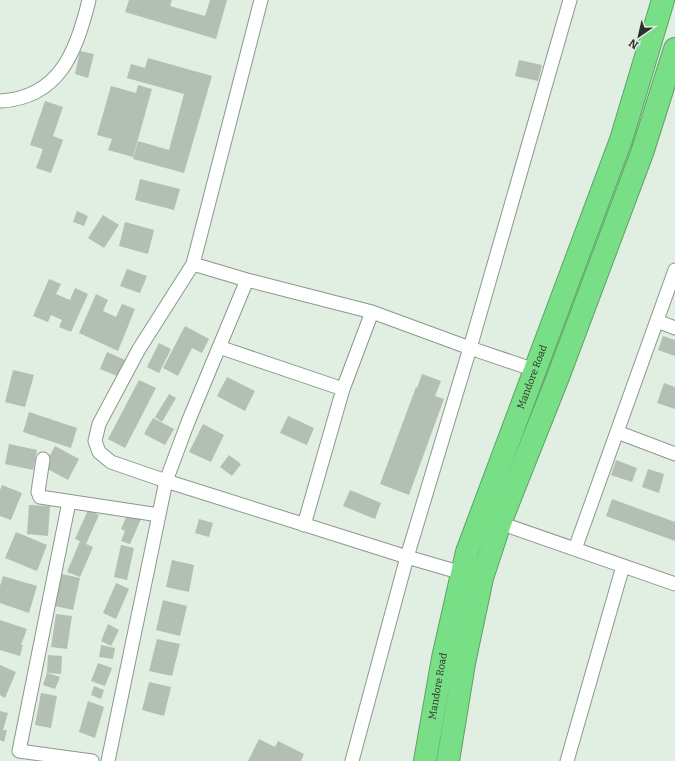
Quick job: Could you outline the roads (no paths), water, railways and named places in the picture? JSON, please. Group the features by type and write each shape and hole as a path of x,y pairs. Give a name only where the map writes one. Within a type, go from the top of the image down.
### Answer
{"highway":[{"name":"Mandore Road","path":"448,761 464,663 471,576 467,552 621,140 663,0"},
{"name":"Mandore Road","path":"425,761 443,658 471,576 500,523 558,377 639,160 675,49"}],"street":[{"path":"0,101 13,101 34,94 51,82 70,58 84,22 89,0"},
{"path":"261,0 194,264 139,349 99,424 94,441 99,452 111,462 304,525 471,576"},
{"path":"352,761 407,557 470,348 570,0"},
{"path":"194,264 247,280 372,312 534,370"},
{"path":"575,549 675,270"},
{"path":"108,761 166,481 247,280"},
{"path":"304,525 343,389 372,312"},
{"path":"657,321 675,328"},
{"path":"219,347 343,389"},
{"path":"617,432 675,454"},
{"path":"43,459 38,492 40,497 159,515"},
{"path":"68,502 17,756 92,761"},
{"path":"500,523 675,584"},
{"path":"567,761 624,566"}]}
